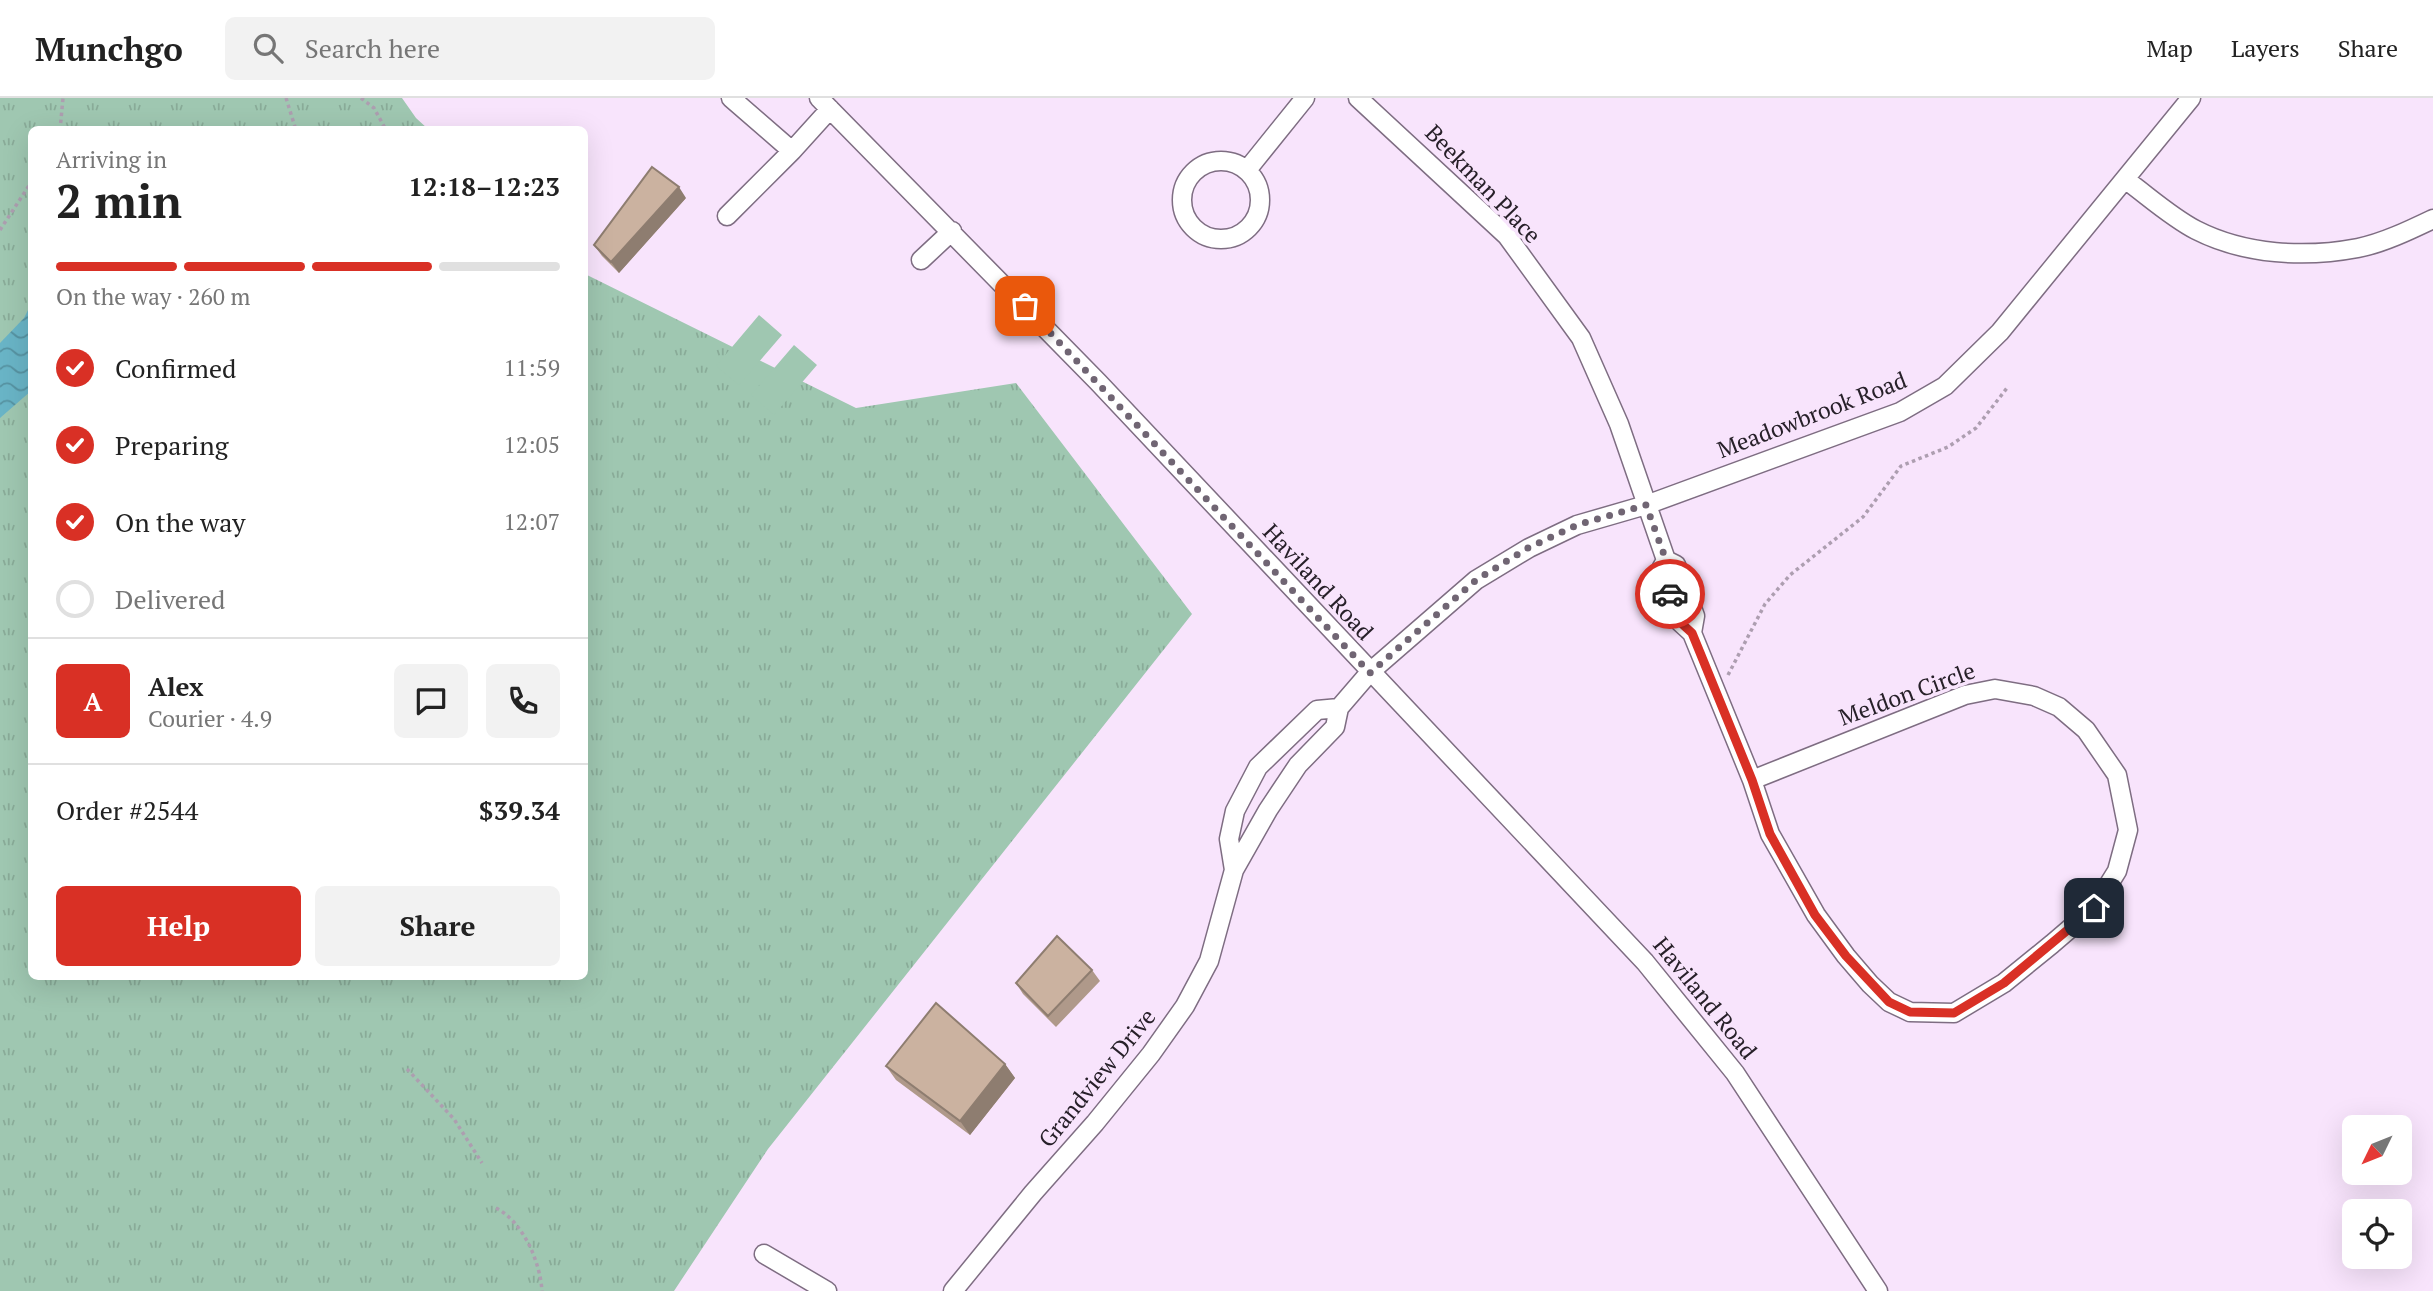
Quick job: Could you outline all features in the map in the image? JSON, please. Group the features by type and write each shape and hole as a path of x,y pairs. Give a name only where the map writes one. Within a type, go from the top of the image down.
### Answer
{"street":[{"path":"731,98 792,150"},
{"path":"1247,170 1305,98"},
{"name":"Beekman Place","path":"1358,98 1507,236 1581,338 1619,424 1646,505"},
{"name":"Meadowbrook Road","path":"1339,708 1370,673 1476,580 1528,548 1577,525 1646,505 1900,412 1945,386 2000,332 2192,98"},
{"path":"727,216 792,150 822,101"},
{"name":"Haviland Road","path":"822,101 1108,392 1645,962 1735,1073 1878,1291"},
{"path":"1219,160 1234,162 1247,170 1256,182 1261,197 1251,226 1238,235 1223,239 1208,237 1195,229 1186,217 1182,202 1184,187 1192,173 1204,164 1219,160"},
{"path":"2126,180 2194,229 2245,246 2291,254 2359,248 2433,219"},
{"path":"921,260 951,231"},
{"name":"Meldon Circle","path":"1646,505 1666,560 1676,565 1695,616 1692,633 1752,780 1770,834 1815,915 1846,956 1889,1002 1910,1012 1954,1013 2004,983 2094,908 2116,872 2128,830 2117,775 2087,730 2059,708 2034,696 1995,689 1965,695 1752,780"},
{"name":"Grandview Drive","path":"953,1291 1033,1193 1096,1123 1185,1006 1209,961 1234,870 1268,810 1298,765 1335,727 1339,708 1317,709 1258,767 1235,811 1229,839 1234,870"},
{"path":"764,1254 827,1291"}],"path":[{"path":"60,126 63,98"},
{"path":"286,98 295,126"},
{"path":"361,98 374,108 384,126"},
{"path":"0,230 28,187"},
{"path":"1728,675 1765,604 1790,575 1863,517 1901,466 1948,447 1976,428 2007,388"},
{"path":"407,1069 454,1119 481,1163"},
{"path":"496,1208 508,1214 525,1240 538,1266 542,1291"}],"green space":[{"path":"0,98 402,98 425,126 28,126 28,980 588,980 588,275 856,408 1016,383 1192,614 768,1149 674,1291 0,1291"},
{"path":"759,315 782,335 739,385 716,366"},
{"path":"794,345 817,365 774,415 751,395"}],"water":[{"path":"28,310 28,394 0,418 0,343 24,318"}],"building":[{"path":"652,167 679,187 611,262 594,245"},
{"path":"1057,936 1092,970 1048,1016 1016,983"},
{"path":"936,1003 1005,1064 960,1121 886,1066"}],"way so far":[{"path":"1025,306 1370,673 1476,580 1528,548 1577,525 1646,505 1666,560 1661,569 1670,594"}],"route":[{"path":"1670,594 1680,622 1692,633 1752,780 1770,834 1815,915 1846,956 1889,1002 1910,1012 1954,1013 2004,983 2094,908"}]}
